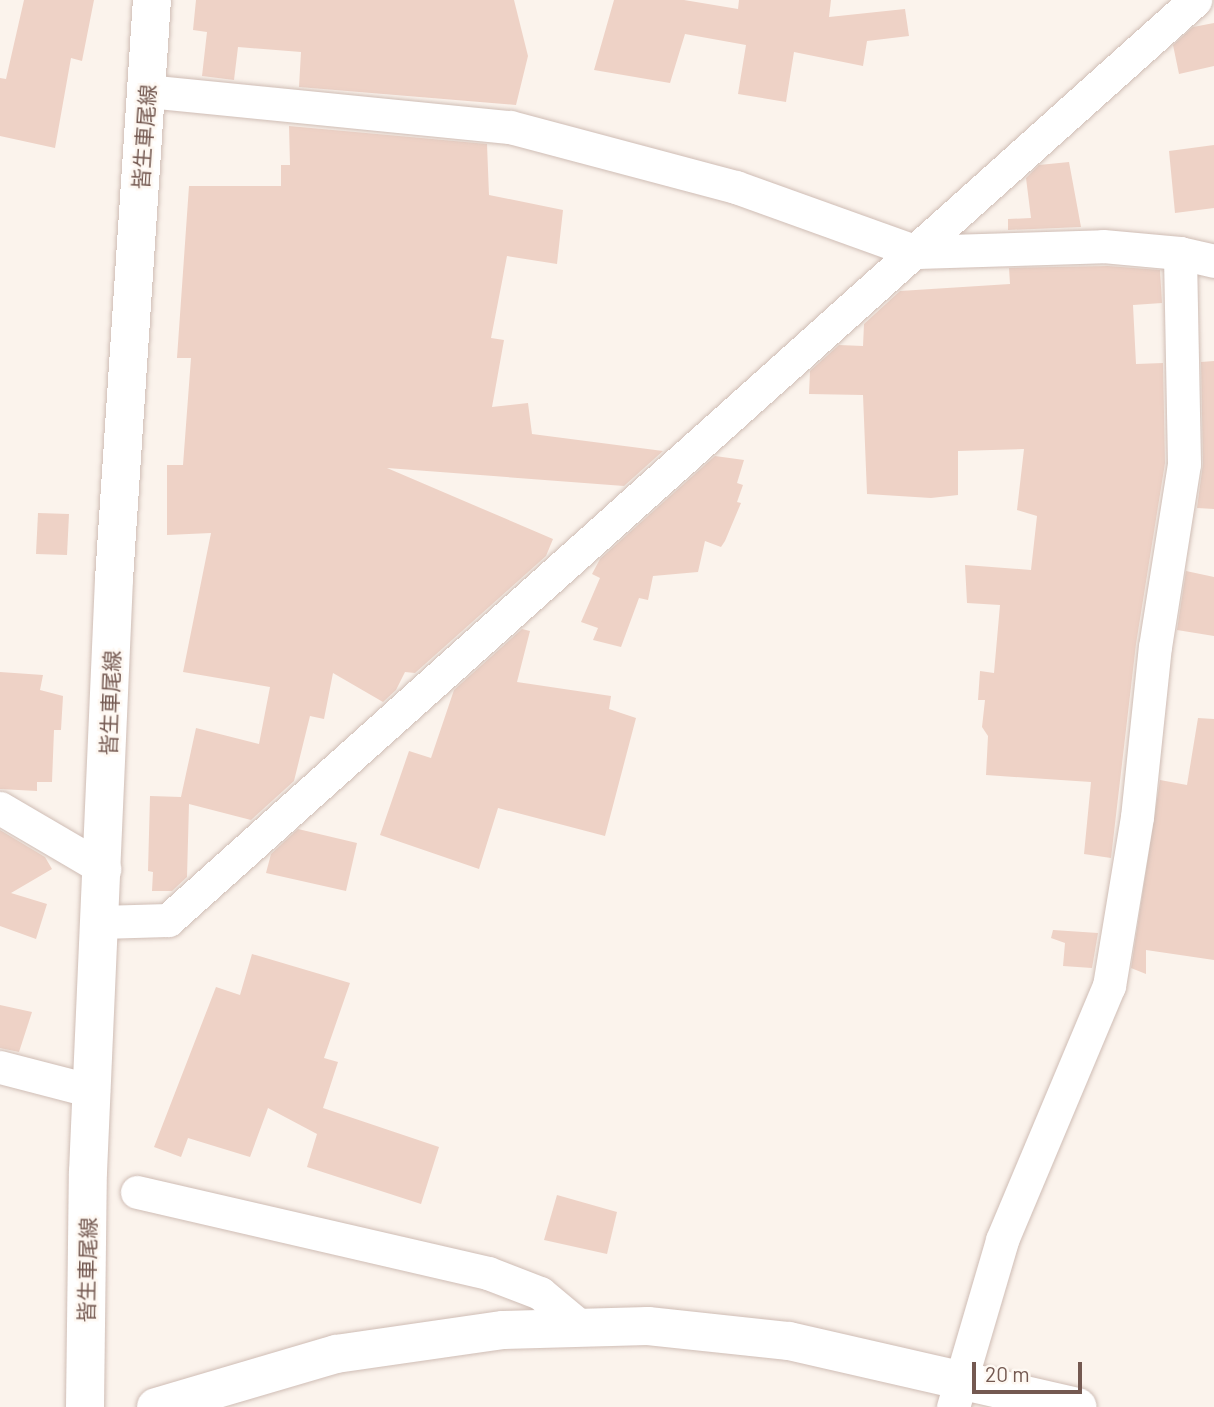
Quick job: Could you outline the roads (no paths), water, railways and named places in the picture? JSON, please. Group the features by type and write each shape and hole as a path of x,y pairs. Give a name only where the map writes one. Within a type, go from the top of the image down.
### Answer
{"main road":[{"name":"皆生車尾線","path":"85,1407 93,1091 114,579 152,0"},
{"path":"156,1407 336,1354 490,1331 648,1326 789,1341 958,1392 1078,1407"}],"street":[{"path":"100,922 168,920 917,252 1195,0"},
{"path":"147,91 510,127 736,187 917,252 1104,246 1180,253 1214,261"},
{"path":"958,1392 1002,1240 1110,986 1137,817 1155,647 1184,464 1180,253"},
{"path":"0,808 104,869"},
{"path":"0,1068 93,1091"},
{"path":"137,1192 488,1273 540,1293 582,1328"}]}
